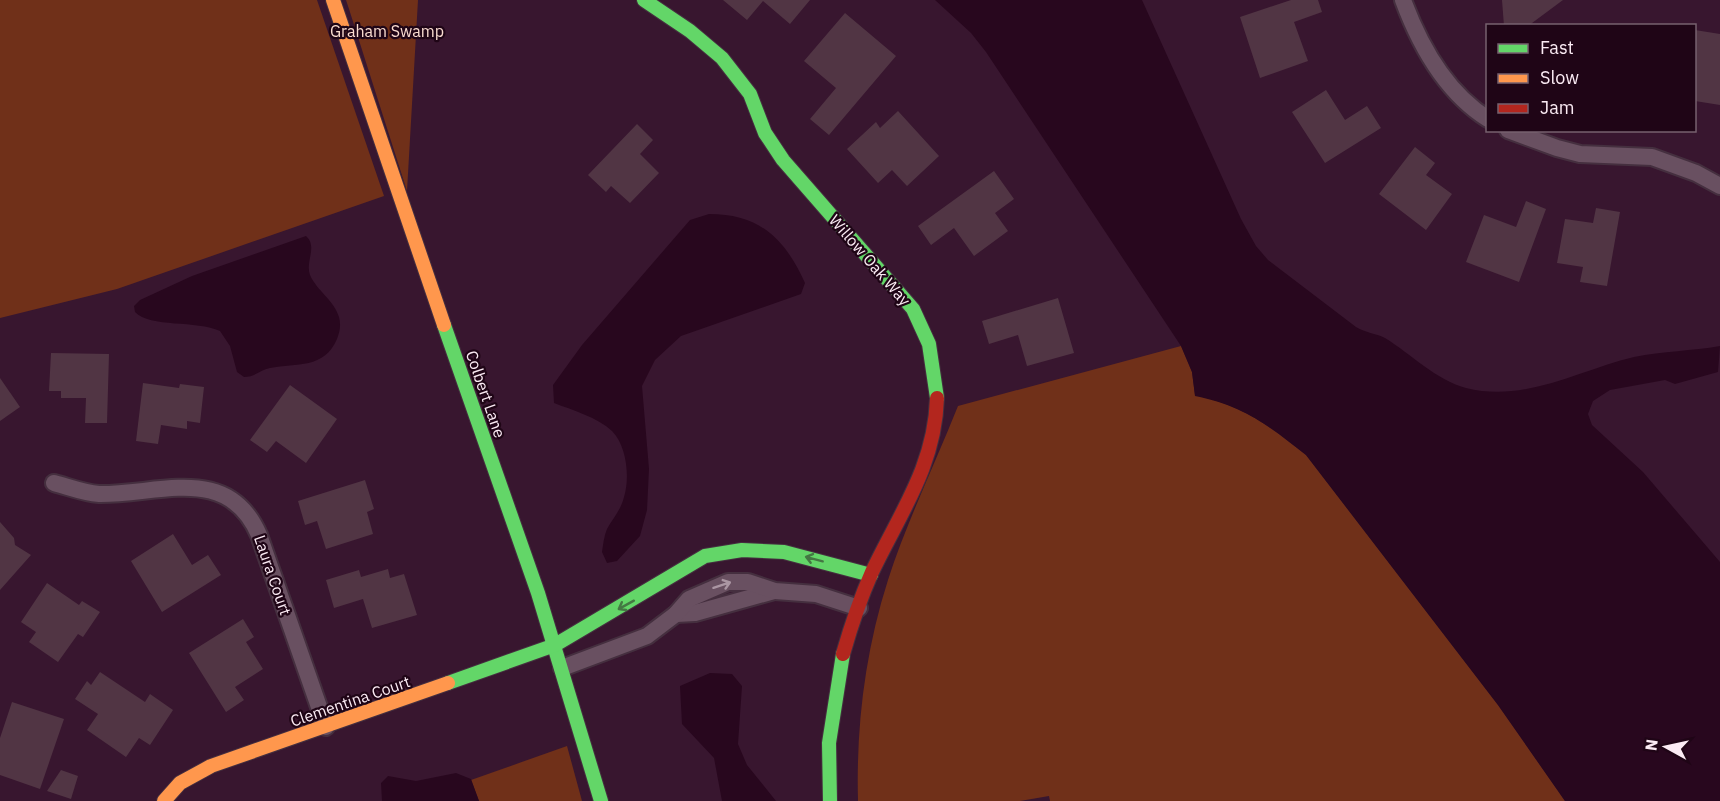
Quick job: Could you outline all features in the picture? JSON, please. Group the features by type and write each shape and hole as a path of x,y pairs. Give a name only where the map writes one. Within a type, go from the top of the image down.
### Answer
{"street":[{"name":"Colbert Lane","path":"333,0 399,199 555,645 601,801"},
{"name":"Willow Oak Way","path":"644,0 690,31 722,58 750,94 765,133 783,160 917,315 931,353 939,388 937,430 924,471 871,575 845,651 832,719 829,751 831,801"},
{"path":"1403,0 1423,46 1445,80 1467,104 1486,118"},
{"path":"1513,132 1580,154 1598,156 1638,154 1652,157 1696,173 1720,186"},
{"name":"Laura Court","path":"54,483 97,494 192,487 223,495 242,507 259,535 326,727"},
{"path":"555,645 705,556 742,550 784,552 871,575"},
{"path":"562,668 647,636 676,614 694,613 775,591 816,594 859,608"},
{"name":"Clementina Court","path":"164,801 180,783 200,771 555,645"}],"green space":[{"path":"0,0 317,0 384,196 117,289 0,318"},
{"name":"Graham Swamp","path":"346,0 418,0 407,191 349,9"},
{"path":"1181,346 1192,372 1195,395 1228,405 1255,418 1306,455 1498,705 1565,801 1050,801 1049,796 1020,801 858,801 861,717 873,634 888,580 904,536 958,406"},
{"path":"567,746 582,801 479,801 471,780"}],"shaded area":[{"path":"935,0 1142,0 1241,219 1256,246 1268,260 1356,327 1385,338 1434,373 1455,384 1488,392 1531,388 1634,357 1720,346 1718,372 1675,384 1665,380 1610,390 1593,401 1588,414 1592,425 1643,472 1720,562 1720,801 1565,801 1498,705 1306,455 1242,411 1195,396 1192,372 1181,346 986,52 971,33"},
{"path":"709,214 743,219 769,232 789,254 805,283 801,294 681,336 655,360 642,386 649,469 647,510 640,536 617,561 607,563 602,552 605,535 623,502 626,489 627,472 624,453 617,437 606,426 584,414 554,403 553,385 582,345 690,220"},
{"path":"306,236 311,245 310,275 337,311 340,323 338,336 331,349 317,360 300,365 270,368 244,377 237,372 230,346 220,331 151,320 135,312 134,306 140,300 192,276"},
{"path":"710,673 732,674 742,686 738,744 747,765 776,801 722,801 714,758 682,724 680,686"},
{"path":"456,773 471,779 479,801 382,801 381,783 388,776 416,781"}],"building":[{"path":"723,0 810,0 790,24 763,1 747,20"},
{"path":"1291,0 1318,0 1322,12 1294,22 1308,61 1260,78 1240,17"},
{"path":"1502,0 1563,0 1531,24 1504,24"},
{"path":"845,13 896,56 829,135 810,119 836,88 804,61"},
{"path":"1696,30 1720,34 1720,105 1696,101"},
{"path":"1326,90 1345,120 1367,106 1381,128 1325,163 1292,112"},
{"path":"898,111 939,156 907,186 892,170 878,183 847,149 876,122 880,128"},
{"path":"637,124 653,140 640,154 659,173 630,203 611,186 606,192 588,175"},
{"path":"1415,147 1435,163 1426,175 1452,194 1426,230 1379,194"},
{"path":"994,171 1014,199 995,213 1008,231 974,256 954,228 931,245 918,226"},
{"path":"1526,201 1546,209 1519,282 1466,262 1484,215 1516,227"},
{"path":"1596,208 1620,212 1607,286 1580,282 1583,267 1557,263 1565,219 1593,223"},
{"path":"1058,298 1074,353 1027,366 1018,335 989,344 982,321"},
{"path":"51,353 109,354 107,423 85,423 86,398 61,398 61,391 49,391"},
{"path":"0,378 20,407 0,421"},
{"path":"143,383 179,388 180,384 204,387 200,423 187,421 187,429 161,425 158,444 136,441"},
{"path":"290,385 337,419 306,463 276,441 267,452 250,440"},
{"path":"365,480 374,509 367,512 373,534 326,549 317,521 305,525 298,501"},
{"path":"0,522 14,538 15,545 31,555 0,590"},
{"path":"173,534 192,565 208,555 221,575 162,612 131,561"},
{"path":"388,569 390,578 404,574 417,615 372,628 363,599 334,608 326,580 359,570 361,577"},
{"path":"47,583 79,605 82,601 100,612 83,637 78,634 58,662 29,642 36,632 21,622"},
{"path":"243,619 254,637 246,642 263,669 235,687 244,700 226,712 189,653"},
{"path":"100,672 145,702 150,694 173,710 150,745 139,738 126,757 87,730 98,714 75,699 87,681 91,685"},
{"path":"12,702 64,719 40,789 0,775 0,738"},
{"path":"61,770 78,776 71,799 47,791"}],"traffic: fast":[{"path":"644,0 690,31 722,58 750,94 765,133 783,160 913,309 929,344 937,398"},
{"path":"444,325 538,593 601,801"},
{"path":"448,683 555,645 705,556 742,550 784,552 871,575"},
{"path":"830,801 829,743 843,654"}],"traffic: slow":[{"path":"333,0 444,325"},
{"path":"164,801 180,783 211,766 448,683"}],"traffic: jam":[{"path":"843,654 868,582 923,467 935,423 937,398"}]}
